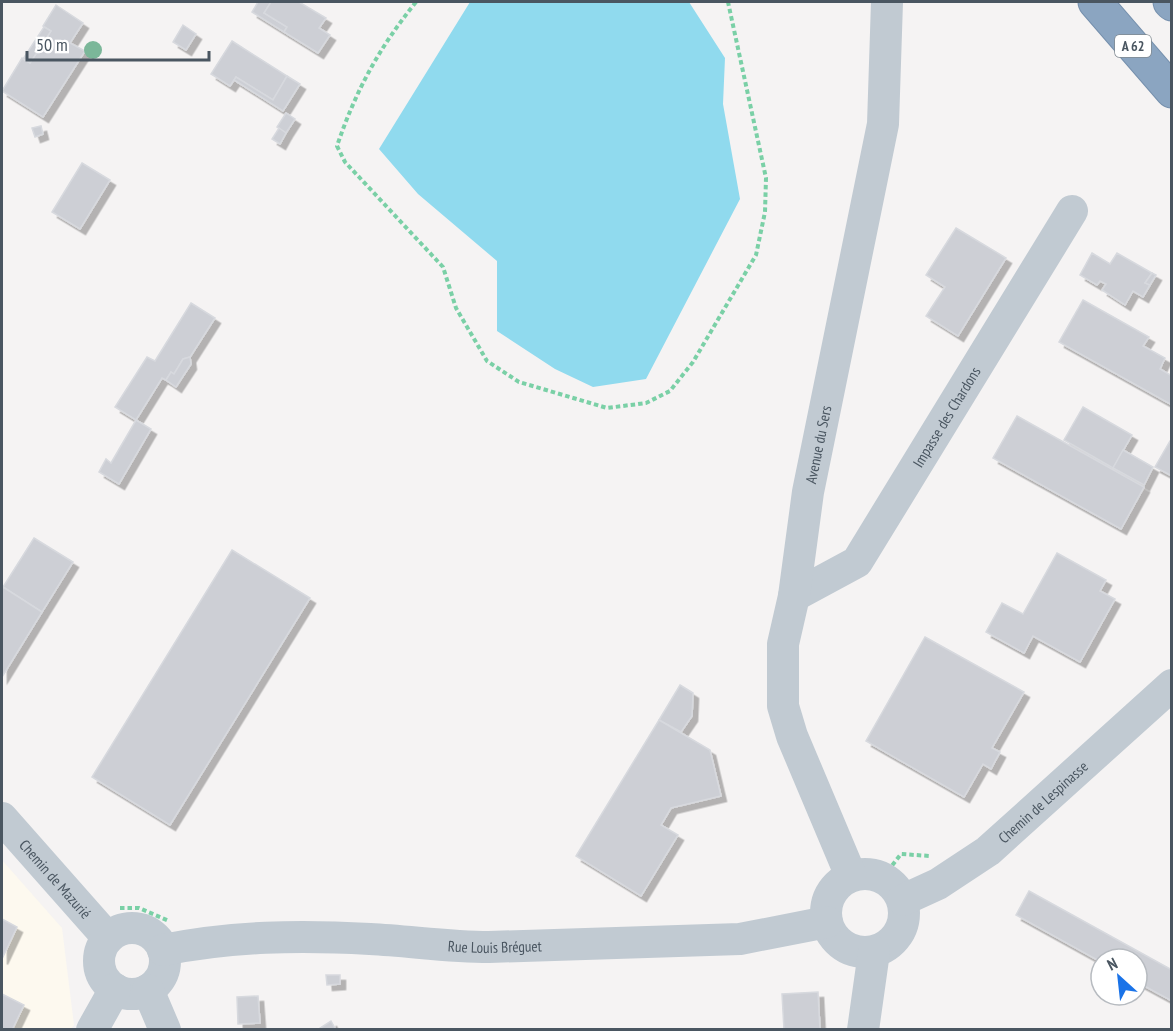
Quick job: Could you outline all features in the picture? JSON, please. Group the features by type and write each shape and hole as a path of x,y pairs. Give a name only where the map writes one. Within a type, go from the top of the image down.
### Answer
{"highway":[{"name":"A 62","path":"1095,2 1172,91"}],"street":[{"name":"Avenue du Sers","path":"851,876 792,736 783,706 783,644 794,596 808,492 883,124 887,2"},
{"name":"Impasse des Chardons","path":"794,596 857,562 1072,211"},
{"name":"Chemin de Lespinasse","path":"903,900 938,884 988,851 1172,685"},
{"name":"Chemin de Mazurié","path":"2,819 108,938"},
{"path":"870,874 883,877 894,885 903,900 905,915 897,936 884,948 862,953 840,944 830,933 827,922 827,901 833,889 851,876 870,874"},
{"name":"Rue Louis Bréguet","path":"163,950 232,938 269,936 362,938 489,947 740,939 827,922"},
{"path":"128,928 150,933 163,950 163,973 148,990 126,993 115,989 102,975 99,965 103,946 108,938 128,928"},
{"path":"862,1029 874,952"},
{"path":"92,1029 115,989"},
{"path":"148,990 165,1029"}],"path":[{"path":"416,2 385,40 349,109 337,146 345,162 443,267 456,308 487,361 519,382 607,408 646,403 670,391 693,362 756,255 765,212 766,178 728,2"}],"shaded area":[{"path":"2,860 62,928 74,1025 71,1029 2,1029"}],"water":[{"path":"470,2 689,2 725,58 723,104 740,199 646,379 593,387 555,369 497,331 497,261 418,194 379,149"}],"building":[{"path":"258,2 271,2 264,13 287,27 284,32 252,12"},
{"path":"271,2 299,2 326,18 319,28 330,35 318,53 284,32 287,27 264,13"},
{"path":"56,5 83,23 70,43 85,51 43,117 2,91 22,58 30,63 51,31 43,26"},
{"path":"183,25 196,34 186,50 173,42"},
{"path":"44,27 51,31 30,63 23,59"},
{"path":"232,41 287,76 273,100 236,77 230,86 211,74"},
{"path":"287,76 300,84 283,111 234,80 236,77 273,100"},
{"path":"286,113 295,119 286,133 277,127"},
{"path":"41,126 43,134 35,137 32,128"},
{"path":"279,128 286,133 280,144 272,139"},
{"path":"82,163 110,180 80,229 52,212"},
{"path":"956,228 1006,258 958,336 926,316 945,287 926,275"},
{"path":"1092,253 1110,264 1117,253 1152,273 1145,283 1150,285 1143,297 1133,291 1125,305 1102,290 1106,284 1100,281 1097,285 1080,275"},
{"path":"1152,273 1156,275 1150,285 1145,283"},
{"path":"1083,300 1149,337 1143,346 1165,358 1160,369 1172,376 1172,405 1059,342"},
{"path":"191,303 215,318 190,357 183,359 174,374 171,372 166,380 162,378 136,420 115,407 147,357 155,361"},
{"path":"190,357 191,364 176,387 166,380 171,372 174,374 183,359"},
{"path":"1083,407 1132,435 1113,468 1064,440"},
{"path":"1017,416 1144,487 1121,529 993,458"},
{"path":"136,420 151,429 119,484 99,472 106,459 111,463"},
{"path":"1172,441 1172,476 1155,467"},
{"path":"1123,450 1153,467 1144,485 1113,468"},
{"path":"34,538 73,562 42,612 3,587"},
{"path":"232,550 310,598 170,825 92,777"},
{"path":"1057,553 1106,580 1100,591 1115,599 1080,662 1033,636 1024,653 986,632 1002,603 1023,614"},
{"path":"3,587 42,612 2,677 2,590"},
{"path":"925,637 1024,692 992,748 1000,752 991,769 983,764 964,797 866,741"},
{"path":"680,685 693,693 692,716 681,732 659,720"},
{"path":"659,720 710,750 721,796 671,808 661,825 678,835 641,896 576,856"},
{"path":"1029,891 1130,947 1089,947 1089,955 1016,915"},
{"path":"2,919 17,927 2,959"},
{"path":"1149,957 1172,970 1172,1001 1149,989"},
{"path":"326,975 340,975 340,984 327,985"},
{"path":"818,992 820,1030 784,1030 782,994"},
{"path":"2,994 24,1005 12,1030 2,1030"},
{"path":"258,996 260,1023 238,1024 237,997"},
{"path":"331,1021 336,1030 317,1030"}]}
